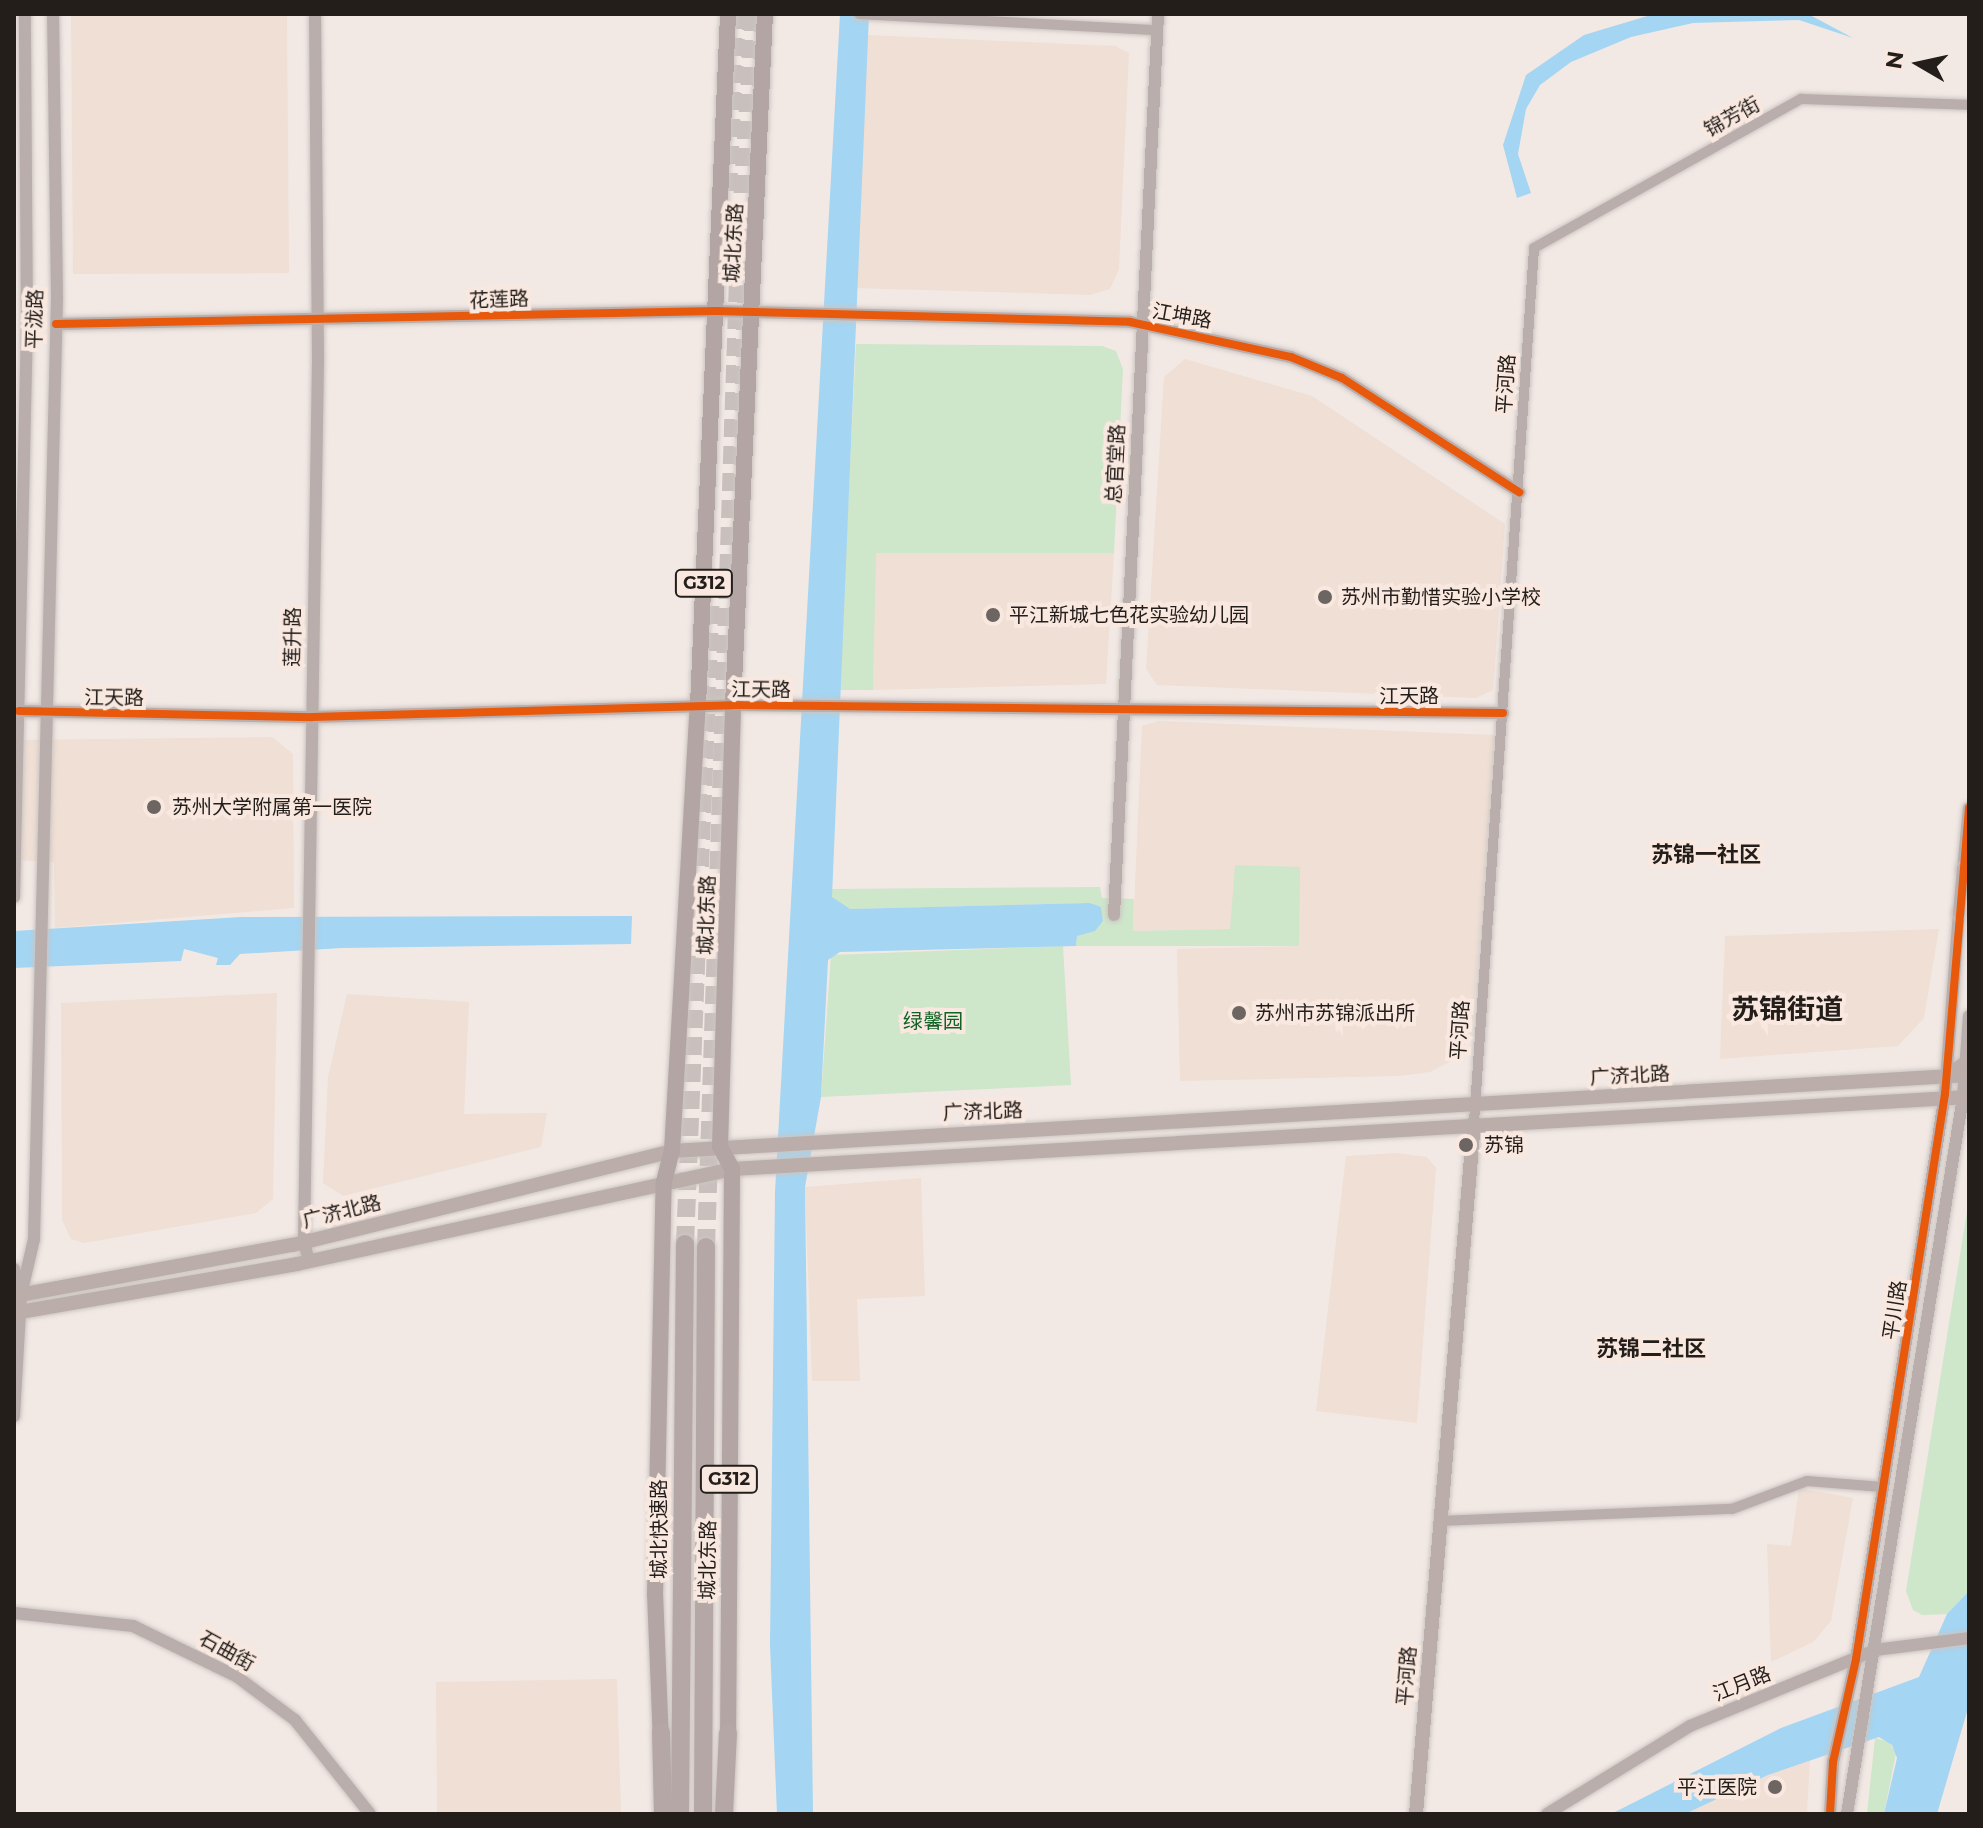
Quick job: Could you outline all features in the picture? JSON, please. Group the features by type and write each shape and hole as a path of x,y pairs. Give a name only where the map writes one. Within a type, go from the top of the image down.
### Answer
{"highway":[{"name":"城北快速路","path":"680,1814 685,1244"},
{"path":"703,1814 706,1247"},
{"path":"661,1732 661,1814"},
{"path":"726,1814 728,1733"}],"main road":[{"name":"城北东路","path":"661,1732 655,1595 664,1182 672,1151 698,705 728,14"},
{"name":"城北东路","path":"728,1733 732,1169 720,1146 733,705 765,14"},
{"name":"广济北路","path":"16,1295 304,1242 672,1151 821,1138 1946,1078 1967,1067"},
{"name":"广济北路","path":"16,1313 309,1261 732,1169 820,1160 1945,1094 1966,1097"},
{"name":"平河路","path":"1416,1814 1474,1122"}],"street":[{"name":"平泷路","path":"14,897 19,711 25,14"},
{"name":"平泷路","path":"16,1295 34,1239 43,712 56,324 53,14"},
{"name":"莲升路","path":"309,1261 304,1242 312,717 315,14"},
{"path":"859,14 1157,30"},
{"name":"总官堂路","path":"1114,915 1158,14"},
{"name":"锦芳街","path":"1534,248 1801,99 1969,105"},
{"name":"平河路","path":"1474,1122 1534,248"},
{"name":"花莲路","path":"56,324 716,311 799,313"},
{"name":"江坤路","path":"799,313 1143,325 1291,357 1342,378 1519,492"},
{"name":"江天路","path":"19,711 312,717 733,705 1503,713"},
{"name":"平川路","path":"1830,1814 1833,1762 1856,1659 1945,1094 1969,808"},
{"name":"平川路","path":"1847,1814 1852,1761 1875,1650 1966,1097 1969,1016"},
{"name":"平泷路","path":"14,1269 14,1416"},
{"path":"1440,1521 1732,1509 1807,1481 1883,1487"},
{"name":"石曲街","path":"14,1613 133,1626 236,1676 295,1720 370,1814"},
{"name":"江月路","path":"1547,1814 1690,1726 1875,1650 1922,1640 1969,1638"}],"shaded area":[{"path":"71,14 287,14 289,273 73,274"},
{"path":"867,35 1115,46 1129,53 1119,269 1110,289 1090,295 854,288"},
{"name":"苏州市勤惜实验小学校","path":"1185,359 1312,396 1505,524 1493,690 1476,698 1157,685 1146,669 1164,377"},
{"name":"平江新城七色花实验幼儿园","path":"875,553 1114,553 1106,684 873,690"},
{"path":"1158,721 1495,735 1472,1034 1457,1058 1430,1072 1399,1076 1180,1081 1177,949 1299,946 1231,929 1133,931 1142,726"},
{"name":"苏州大学附属第一医院","path":"272,737 293,754 294,908 55,928 54,862 14,860 14,740"},
{"path":"1939,929 1924,1018 1898,1046 1720,1059 1725,936"},
{"path":"277,993 273,1199 256,1213 84,1243 71,1239 62,1220 61,1003"},
{"path":"347,994 469,1002 464,1114 547,1113 541,1147 343,1196 323,1183 328,1077"},
{"path":"1397,1153 1427,1157 1436,1168 1417,1423 1316,1411 1346,1156"},
{"path":"921,1178 925,1296 857,1299 860,1381 812,1381 805,1187"},
{"path":"1799,1488 1853,1498 1831,1621 1813,1642 1771,1662 1767,1544 1791,1546"},
{"path":"617,1679 621,1814 437,1814 436,1682"},
{"name":"平江医院","path":"1810,1759 1807,1814 1685,1814 1768,1775"}],"green space":[{"path":"856,344 1102,346 1116,351 1123,369 1114,553 876,553 873,690 839,690"},
{"path":"1235,865 1300,867 1299,946 1076,946 1077,936 1103,921 1101,908 1090,903 850,909 834,903 830,889 1100,887 1102,898 1134,899 1133,931 1230,929"},
{"name":"绿馨园","path":"1063,946 1071,1085 821,1097 831,955"},
{"path":"1969,1199 1969,1591 1947,1614 1922,1615 1913,1610 1906,1591"},
{"path":"1875,1738 1889,1742 1896,1753 1884,1814 1867,1814"}],"water":[{"path":"840,14 869,14 832,897 850,909 1090,903 1101,907 1103,921 1095,931 1077,936 1076,946 840,952 828,960 821,1097 805,1187 813,1814 777,1814 770,1645 775,1192"},
{"path":"1654,14 1808,14 1853,38 1799,20 1693,23 1631,37 1571,62 1540,85 1526,109 1518,154 1531,193 1517,198 1503,145 1526,75 1584,35"},
{"path":"632,916 631,944 342,948 240,954 230,965 216,965 218,958 184,949 181,961 14,968 14,931 241,917"},
{"path":"1969,1591 1969,1705 1937,1814 1884,1814 1897,1758 1892,1745 1879,1737 1768,1775 1685,1814 1611,1814 1781,1728 1919,1677 1947,1614"}],"tunnel":[{"path":"728,191 737,14"},
{"path":"706,1247 739,247 754,14"},
{"path":"685,1244 711,592"}],"cycle path":[{"path":"56,324 716,311 1130,322 1291,357 1342,378 1519,492"},
{"path":"19,711 312,717 733,705 1503,713"},
{"path":"1830,1814 1833,1762 1856,1659 1945,1094 1969,808"}],"place":[{"name":"苏州市勤惜实验小学校","path":"1325,597"},
{"name":"平江新城七色花实验幼儿园","path":"993,615"},
{"name":"苏州大学附属第一医院","path":"154,807"},
{"name":"苏州市苏锦派出所","path":"1239,1013"},
{"name":"苏锦","path":"1466,1145"},
{"name":"平江医院","path":"1775,1787"}],"district":[{"name":"苏锦一社区","path":"1706,855"},
{"name":"苏锦街道","path":"1787,1009"},
{"name":"苏锦二社区","path":"1651,1349"}]}
